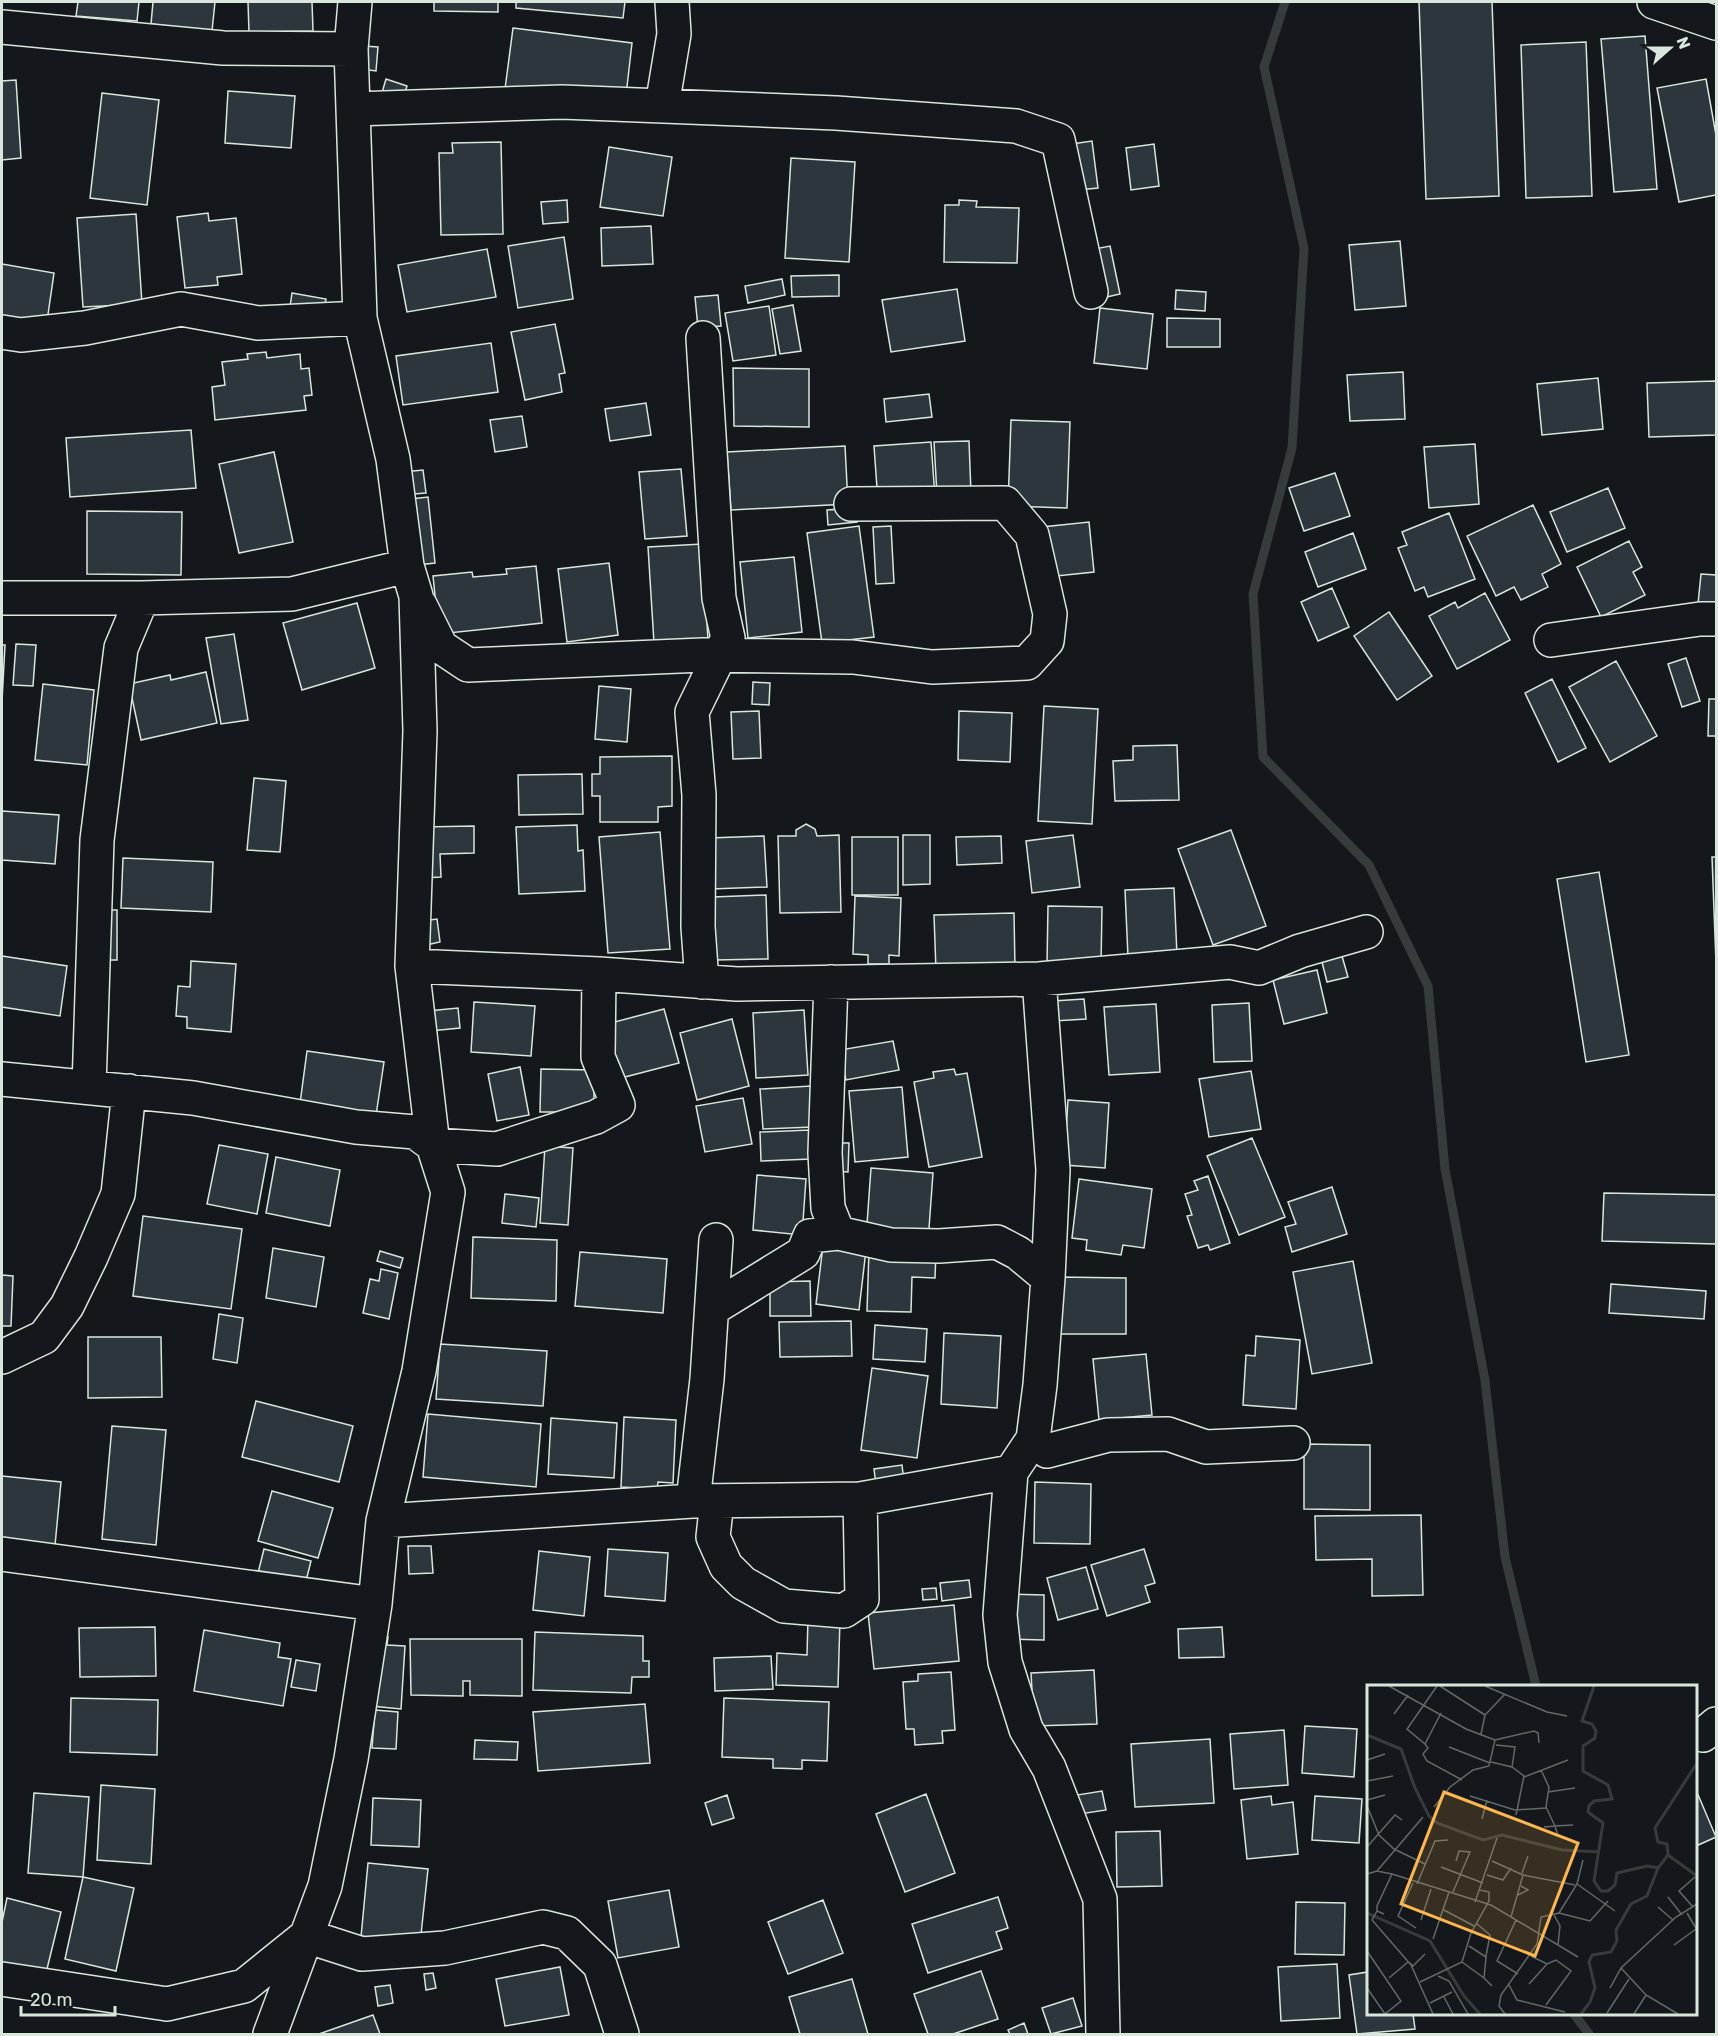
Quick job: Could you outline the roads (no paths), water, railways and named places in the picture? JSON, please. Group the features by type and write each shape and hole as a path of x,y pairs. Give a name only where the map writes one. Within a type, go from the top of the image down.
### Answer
{"street":[{"path":"270,2034 325,1886 351,1760 375,1604 383,1521 419,1371 448,1192 433,1145 412,966 420,731 411,581 393,459 360,318 351,49 355,2"},
{"path":"662,106 674,34 672,2"},
{"path":"1654,2 1716,23"},
{"path":"2,27 223,48 351,49"},
{"path":"354,109 562,102 836,113 1016,126 1058,140 1091,292"},
{"path":"2,332 21,335 85,328 181,309 258,323 360,318"},
{"path":"702,982 698,927 699,795 692,712 722,655 728,638 720,598 703,338"},
{"path":"411,581 441,647 468,665 722,655 853,657 932,667 1027,663 1047,641 1050,614 1032,535 1005,503 851,504"},
{"path":"2,598 142,598 292,594 411,581"},
{"path":"89,1087 97,840 121,648 142,598"},
{"path":"1551,640 1700,619 1716,619"},
{"path":"412,966 598,974 702,982 1039,979 1230,962 1259,968 1300,951 1366,932"},
{"path":"2,1079 193,1098 356,1127 415,1132 433,1145 497,1149 596,1117 618,1105 598,1057 598,974"},
{"path":"1039,979 1053,1170 1048,1278 1040,1385 1033,1439 1011,1472 1000,1615 1005,1662 1026,1729 1049,1768 1101,1899 1103,2034"},
{"path":"831,982 825,1153 828,1209 838,1233"},
{"path":"2,1357 44,1337 67,1306 91,1257 118,1194 129,1091"},
{"path":"712,1308 803,1253 810,1236 838,1233 891,1245 939,1246 997,1242 1018,1253 1048,1278"},
{"path":"716,1240 707,1379 705,1501 713,1537 726,1566 743,1583 784,1606 844,1611 862,1599 860,1498"},
{"path":"1033,1439 1047,1450 1108,1435 1168,1434 1206,1447 1293,1443"},
{"path":"383,1521 705,1501 860,1498 1011,1472"},
{"path":"2,1554 375,1604"},
{"path":"306,1936 362,1954 445,1948 543,1927 567,1933 600,1965 622,2034"},
{"path":"2,1979 167,2004 244,1986 306,1936"}],"waterway":[{"path":"1285,2 1264,67 1304,248 1292,448 1253,594 1263,757 1369,865 1428,986 1445,1169 1485,1380 1505,1557 1536,1685"},
{"path":"1575,2015 1589,2034"}]}
